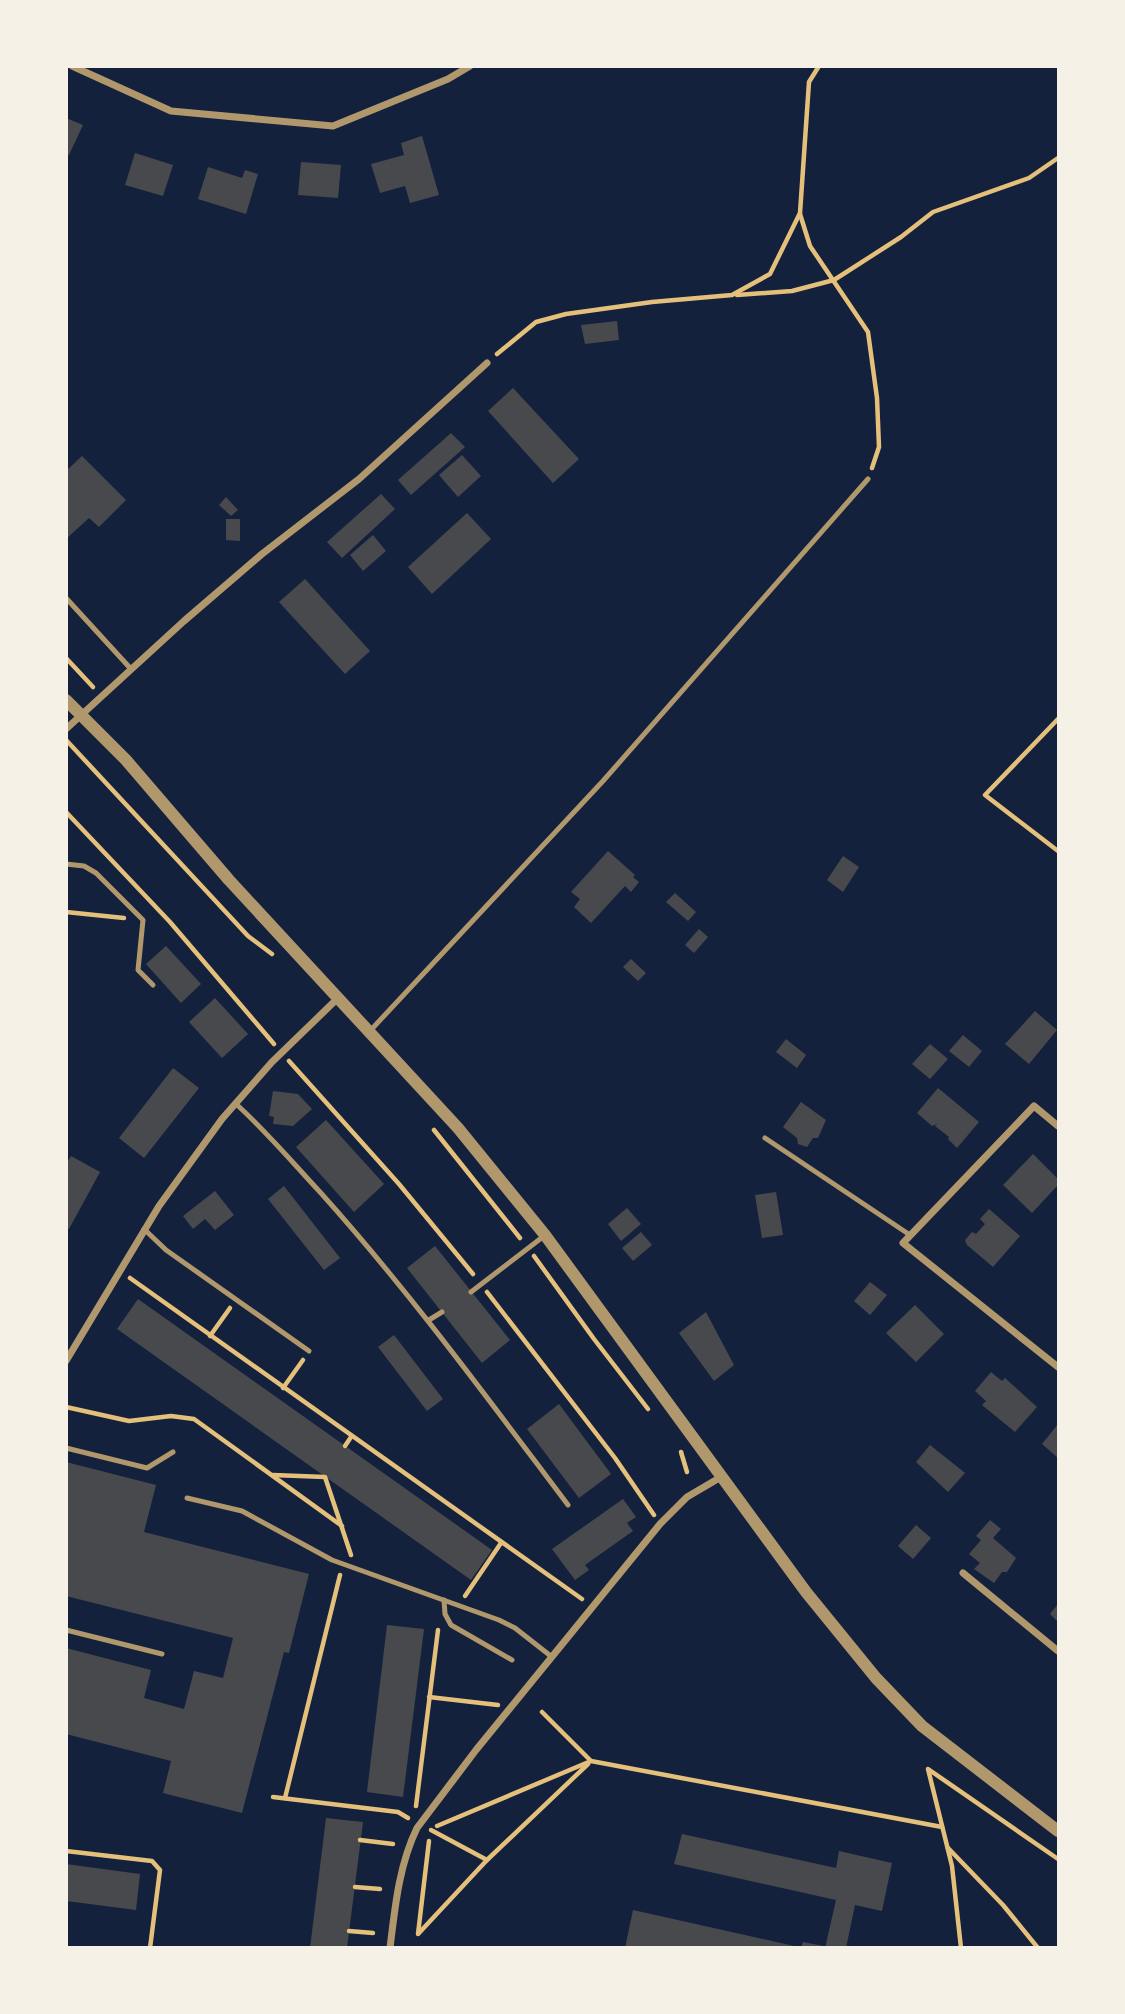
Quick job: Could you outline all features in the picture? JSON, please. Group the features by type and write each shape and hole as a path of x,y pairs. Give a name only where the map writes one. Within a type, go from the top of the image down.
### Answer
{"street":[{"path":"72,66 171,111 333,126 448,79 470,66"},
{"path":"66,729 262,554 359,479 487,363"},
{"path":"66,700 126,760 229,880 458,1128 545,1235 830,1624 894,1698 922,1726 1059,1831"},
{"path":"66,1361 144,1229 235,1103 338,998"},
{"path":"1059,1126 1034,1106 902,1243 1059,1367"},
{"path":"390,1948 402,1871 417,1828 660,1524 687,1497 721,1476"},
{"path":"963,1573 1059,1651"}],"lane":[{"path":"369,1032 603,781 868,479"},
{"path":"66,598 131,669"},
{"path":"66,864 85,866 96,873 143,920 138,970 153,985"},
{"path":"235,1103 258,1124 369,1246 429,1320 568,1506"},
{"path":"765,1138 910,1235"},
{"path":"144,1229 166,1250 309,1351"},
{"path":"471,1292 545,1235"},
{"path":"429,1320 442,1312"},
{"path":"66,1448 147,1468 173,1452"},
{"path":"187,1498 242,1511 332,1560 515,1628 552,1657"},
{"path":"444,1600 445,1614 451,1625 512,1660"},
{"path":"66,1630 162,1654"}],"path":[{"path":"819,66 809,82 800,213 810,246 868,332 877,398 879,447 868,479"},
{"path":"487,363 536,322 566,314 652,302 792,291 834,279 901,237 933,212 1028,178 1059,158"},
{"path":"732,295 770,274 800,213"},
{"path":"66,658 101,695"},
{"path":"1059,719 985,795 1059,851"},
{"path":"66,740 248,936 273,955"},
{"path":"66,812 170,922 406,1192 482,1285 615,1458 660,1524"},
{"path":"432,1129 529,1248 653,1415"},
{"path":"129,1278 593,1607"},
{"path":"210,1336 237,1300"},
{"path":"283,1388 309,1351"},
{"path":"66,1407 129,1421 162,1416 187,1417 342,1526"},
{"path":"345,1446 351,1437"},
{"path":"679,1448 687,1472"},
{"path":"273,1475 325,1476 356,1569"},
{"path":"460,1606 500,1543"},
{"path":"285,1798 340,1573"},
{"path":"416,1814 438,1629"},
{"path":"429,1697 503,1707"},
{"path":"542,1712 591,1761"},
{"path":"430,1829 418,1934 487,1860 591,1761"},
{"path":"430,1829 591,1761 942,1827"},
{"path":"961,1948 952,1866 928,1769 1059,1859"},
{"path":"273,1797 398,1812 408,1818"},
{"path":"430,1829 487,1860"},
{"path":"360,1840 393,1844"},
{"path":"947,1848 1003,1905 1038,1948"},
{"path":"66,1851 152,1861 160,1870 150,1948"},
{"path":"355,1886 380,1889"},
{"path":"349,1931 373,1933"}],"building":[{"path":"66,118 83,125 69,155 66,154"},
{"path":"422,136 439,195 410,203 405,186 380,193 371,164 404,155 401,143"},
{"path":"135,153 173,165 163,196 125,185"},
{"path":"301,162 341,165 338,198 298,195"},
{"path":"208,167 242,178 245,170 258,174 246,214 198,199"},
{"path":"617,321 619,340 585,344 581,325"},
{"path":"513,388 579,459 553,483 488,411"},
{"path":"451,433 465,447 411,495 398,480"},
{"path":"462,455 481,476 458,497 439,475"},
{"path":"82,456 126,500 99,527 89,518 66,539 66,471"},
{"path":"381,494 395,509 342,558 327,542"},
{"path":"226,497 238,510 231,516 219,505"},
{"path":"467,513 491,539 432,594 408,567"},
{"path":"226,519 240,519 240,541 226,540"},
{"path":"373,535 386,551 363,571 350,555"},
{"path":"305,579 370,651 345,674 279,602"},
{"path":"608,851 635,875 633,877 639,882 631,892 625,886 591,923 574,907 580,899 571,892"},
{"path":"843,856 859,867 843,892 827,880"},
{"path":"675,893 696,912 688,921 666,902"},
{"path":"699,929 708,937 694,953 685,945"},
{"path":"166,946 201,984 181,1003 146,964"},
{"path":"631,959 646,973 638,981 623,967"},
{"path":"215,998 248,1034 222,1058 189,1022"},
{"path":"1035,1011 1057,1030 1029,1064 1005,1044"},
{"path":"963,1035 982,1051 969,1067 949,1051"},
{"path":"786,1039 806,1055 797,1068 776,1052"},
{"path":"930,1044 948,1059 930,1079 912,1064"},
{"path":"173,1068 199,1088 144,1158 119,1138"},
{"path":"938,1088 979,1122 957,1148 949,1137 935,1126 937,1124 932,1126 917,1113"},
{"path":"273,1091 298,1094 312,1109 293,1126 273,1124 274,1117 269,1116"},
{"path":"801,1102 826,1120 818,1138 813,1138 807,1147 798,1144 797,1138 783,1127"},
{"path":"326,1120 384,1184 354,1212 296,1147"},
{"path":"1033,1154 1058,1179 1058,1185 1032,1213 1003,1185"},
{"path":"71,1156 100,1172 69,1229 66,1228 66,1164"},
{"path":"284,1186 340,1258 324,1270 268,1199"},
{"path":"215,1191 234,1215 215,1230 205,1219 193,1229 183,1216"},
{"path":"776,1192 783,1235 762,1238 755,1195"},
{"path":"627,1208 641,1224 621,1241 608,1224"},
{"path":"989,1209 1020,1236 993,1267 967,1245 965,1240 972,1232 976,1234 985,1224 980,1219"},
{"path":"641,1232 652,1245 633,1261 622,1248"},
{"path":"435,1246 510,1340 482,1363 407,1268"},
{"path":"870,1282 887,1295 870,1315 854,1301"},
{"path":"138,1299 492,1550 471,1580 117,1329"},
{"path":"915,1305 944,1334 916,1362 886,1333"},
{"path":"706,1312 734,1365 714,1381 679,1333"},
{"path":"394,1335 443,1399 427,1411 378,1347"},
{"path":"991,1372 1002,1381 1005,1378 1037,1407 1015,1432 982,1405 986,1401 975,1391"},
{"path":"559,1404 611,1474 579,1498 527,1429"},
{"path":"1058,1424 1058,1458 1042,1444"},
{"path":"930,1445 965,1473 948,1492 916,1462"},
{"path":"66,1462 156,1485 144,1532 309,1574 289,1653 284,1652 242,1813 163,1793 171,1761 66,1734 66,1648 151,1670 144,1698 184,1709 194,1671 223,1678 233,1638 66,1596"},
{"path":"623,1499 636,1517 627,1523 633,1531 585,1565 589,1570 575,1580 552,1549"},
{"path":"990,1520 1001,1529 993,1538 1016,1558 1007,1572 1002,1572 994,1583 974,1569 980,1563 969,1554 981,1540 976,1536"},
{"path":"916,1525 931,1538 913,1559 898,1546"},
{"path":"1058,1604 1058,1622 1050,1614"},
{"path":"387,1625 424,1629 403,1797 367,1792"},
{"path":"326,1818 363,1822 347,1948 310,1948"},
{"path":"682,1834 836,1868 839,1851 892,1863 882,1911 855,1905 846,1948 825,1948 836,1900 674,1864"},
{"path":"66,1864 140,1874 136,1910 66,1901"},
{"path":"633,1910 794,1946 794,1948 625,1948"},
{"path":"803,1942 824,1946 824,1948 801,1948"}]}
